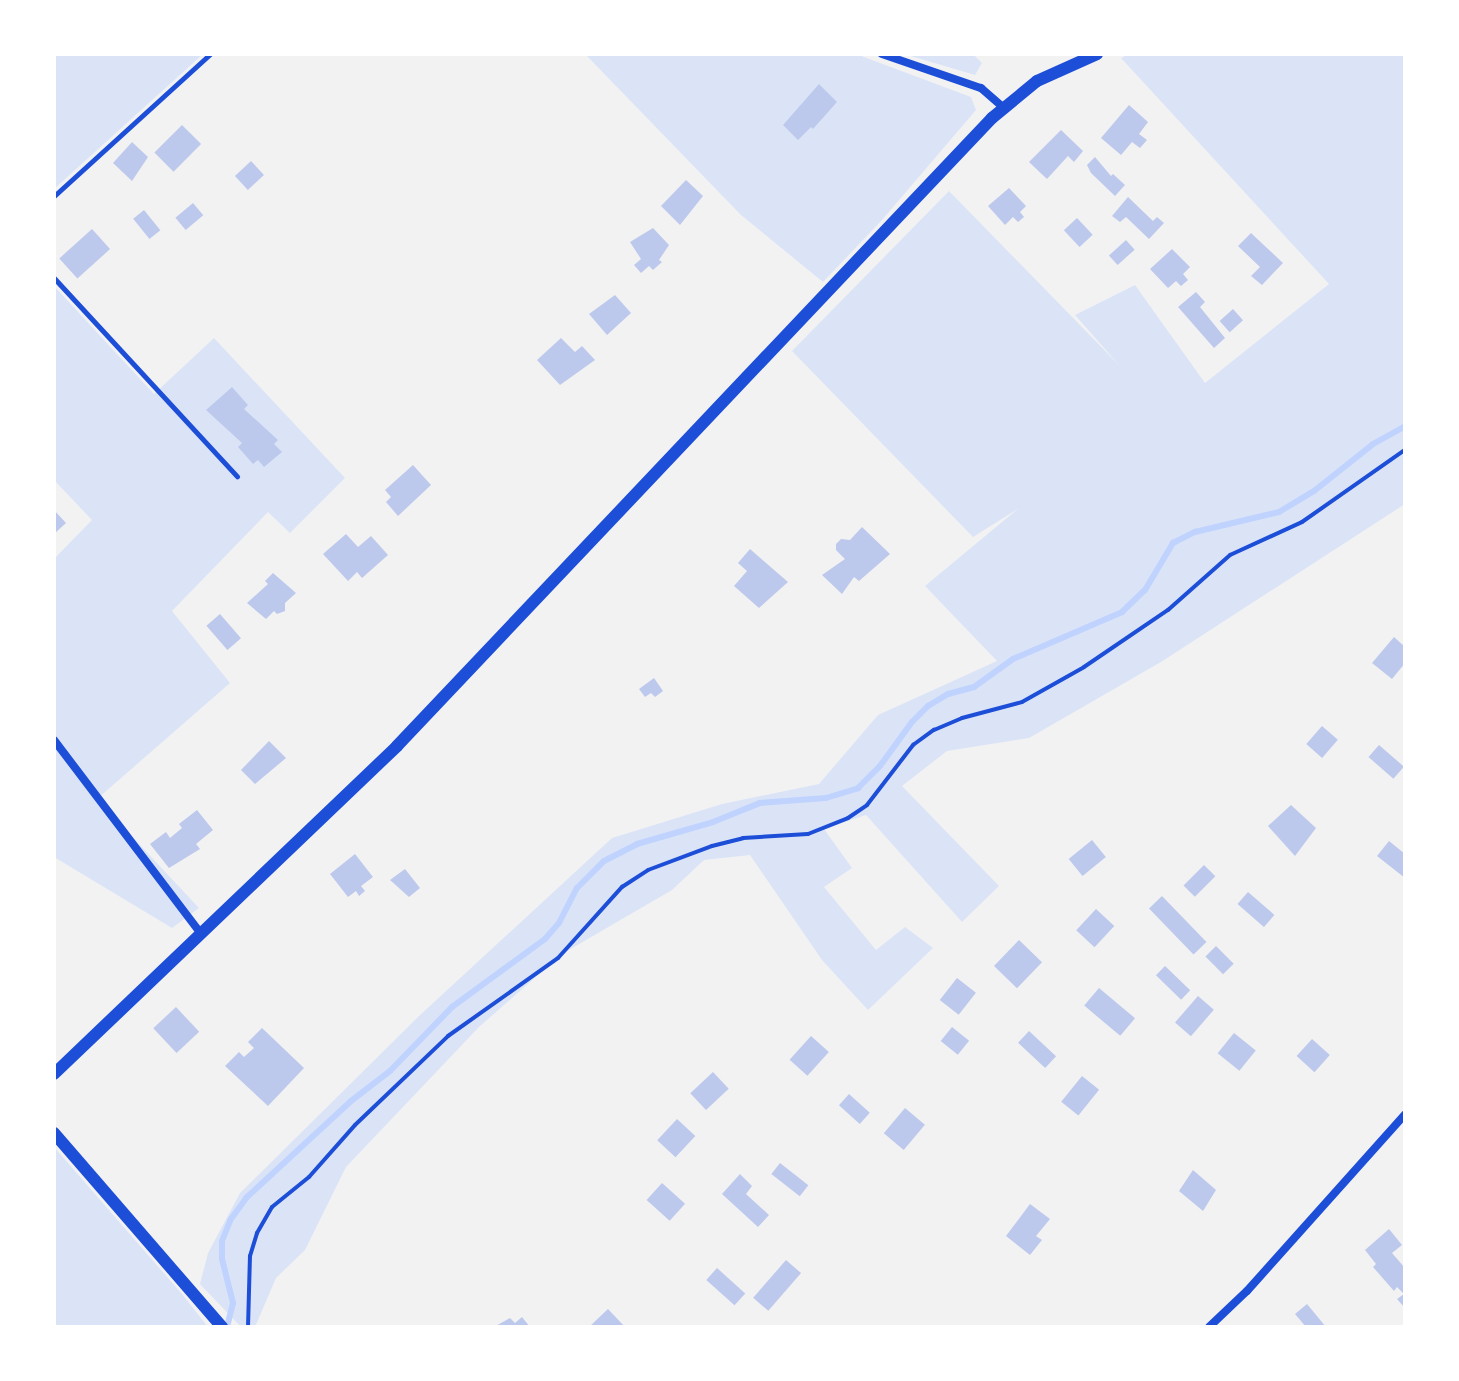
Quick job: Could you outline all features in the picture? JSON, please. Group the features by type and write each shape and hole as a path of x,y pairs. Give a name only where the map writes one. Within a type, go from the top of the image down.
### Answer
{"street":[{"path":"882,54 981,88 1004,108"},
{"path":"54,1074 397,746 1004,108 1037,81 1097,54"},
{"path":"54,740 201,934"},
{"path":"1209,1327 1247,1291 1405,1114"},
{"path":"54,1133 219,1324"}],"lane":[{"path":"54,196 210,54"},
{"path":"54,278 237,476"}],"path":[{"path":"248,1327 253,1276 250,1256 257,1233 272,1207 309,1177 355,1125 448,1036 558,958 622,887 648,870 712,846 743,838 808,834 848,818 867,805 913,745 934,730 962,718 1022,702 1084,667 1168,610 1230,555 1302,522 1405,450"}],"shaded area":[{"path":"54,54 203,54 54,189"},
{"path":"585,54 856,54 971,97 976,110 882,220 823,282 741,215"},
{"path":"904,54 973,54 982,63 975,75"},
{"path":"1129,54 1405,54 1405,504 1161,662 1029,738 947,751 902,786 999,886 962,922 866,815 824,829 852,868 824,887 876,950 905,927 933,948 868,1010 822,960 750,855 704,860 672,890 562,954 479,1027 346,1167 305,1250 276,1278 255,1327 241,1327 200,1284 208,1253 240,1193 419,1016 612,838 722,804 819,784 878,715 997,661 925,586 1019,508 973,537 792,351 949,191 1119,365 1075,315 1135,285 1205,383 1329,284 1121,58"},
{"path":"54,286 154,394 214,338 345,478 290,533 268,512 172,611 230,683 97,799 199,908 172,928 54,857 54,559 92,520 54,480"},
{"path":"54,1147 182,1294 208,1327 54,1327"}],"building":[{"path":"819,84 837,102 813,129 811,127 798,140 783,125"},
{"path":"1129,105 1148,122 1139,134 1147,140 1140,148 1132,142 1121,155 1101,138"},
{"path":"182,125 201,144 174,172 154,153"},
{"path":"1061,130 1083,151 1074,162 1068,156 1047,179 1029,162"},
{"path":"132,142 148,157 132,181 113,163"},
{"path":"1095,157 1111,176 1113,174 1125,185 1115,196 1091,173 1087,165"},
{"path":"251,161 264,175 248,190 235,176"},
{"path":"686,180 703,196 680,225 661,206"},
{"path":"1009,188 1026,206 1020,212 1024,217 1018,222 1013,217 1005,225 988,206"},
{"path":"1128,197 1153,221 1157,217 1164,223 1149,239 1126,217 1120,222 1112,216"},
{"path":"193,203 203,215 186,230 175,218"},
{"path":"144,210 160,230 149,239 133,219"},
{"path":"1077,218 1093,235 1080,247 1064,230"},
{"path":"653,228 669,245 659,260 662,262 653,270 649,266 641,273 634,265 641,259 630,242"},
{"path":"92,229 110,249 77,279 59,258"},
{"path":"1251,233 1283,263 1262,285 1251,276 1260,267 1238,246"},
{"path":"1126,240 1135,250 1118,265 1109,255"},
{"path":"1172,249 1190,267 1183,274 1188,280 1181,286 1176,281 1168,288 1150,269"},
{"path":"1196,292 1205,302 1200,307 1225,338 1214,348 1178,307"},
{"path":"615,295 631,313 607,335 589,314"},
{"path":"1233,309 1243,320 1230,332 1220,321"},
{"path":"561,338 575,352 582,346 595,360 560,385 537,360"},
{"path":"232,387 248,405 244,409 278,440 274,444 282,452 264,467 258,460 253,464 238,447 242,443 206,410"},
{"path":"413,465 431,485 398,516 386,502 391,497 385,490"},
{"path":"54,510 66,523 54,534"},
{"path":"862,527 890,554 859,581 854,577 842,594 822,575 845,559 836,550 836,544 841,539 850,540"},
{"path":"346,534 358,547 371,536 388,555 362,578 357,572 348,581 323,554"},
{"path":"750,549 788,582 759,608 734,586 747,571 738,563"},
{"path":"273,573 296,593 285,603 285,611 277,614 274,611 266,619 247,603 268,584 265,581"},
{"path":"220,614 241,638 227,650 206,626"},
{"path":"1394,637 1405,647 1405,663 1392,679 1372,663"},
{"path":"654,678 663,691 655,697 651,693 645,697 639,689"},
{"path":"1322,726 1338,740 1322,758 1306,744"},
{"path":"269,741 286,758 255,784 241,770"},
{"path":"1379,745 1404,767 1393,779 1369,757"},
{"path":"1291,805 1316,828 1295,856 1268,826"},
{"path":"197,810 213,830 196,844 200,849 169,868 150,844 166,832 170,838 182,828 179,824"},
{"path":"1092,840 1106,857 1083,876 1069,859"},
{"path":"1389,841 1405,854 1405,878 1377,856"},
{"path":"355,854 373,877 361,886 365,891 359,896 356,891 348,897 330,874"},
{"path":"1204,865 1215,876 1195,897 1183,886"},
{"path":"405,869 420,888 409,897 390,880"},
{"path":"1248,892 1274,915 1264,927 1238,904"},
{"path":"1162,896 1206,942 1194,955 1149,909"},
{"path":"1096,909 1114,926 1095,947 1076,930"},
{"path":"1019,940 1042,962 1017,988 994,966"},
{"path":"1216,946 1234,964 1223,974 1205,957"},
{"path":"1165,966 1190,990 1181,1000 1156,975"},
{"path":"957,978 976,993 959,1015 940,1000"},
{"path":"1099,988 1135,1018 1120,1036 1084,1006"},
{"path":"1198,996 1214,1010 1191,1036 1175,1022"},
{"path":"176,1007 199,1032 177,1053 153,1028"},
{"path":"952,1027 969,1041 958,1055 941,1041"},
{"path":"262,1028 304,1068 268,1106 225,1066 239,1052 244,1057 254,1048 248,1042"},
{"path":"1029,1031 1056,1056 1045,1068 1018,1043"},
{"path":"1234,1033 1256,1051 1239,1071 1218,1053"},
{"path":"811,1036 829,1052 807,1076 790,1060"},
{"path":"1312,1039 1330,1055 1314,1072 1297,1056"},
{"path":"713,1072 729,1089 706,1110 690,1093"},
{"path":"1082,1076 1099,1090 1078,1115 1061,1102"},
{"path":"849,1094 870,1113 860,1124 839,1105"},
{"path":"905,1108 925,1125 904,1150 884,1133"},
{"path":"677,1119 695,1136 676,1157 657,1140"},
{"path":"780,1163 808,1185 800,1196 771,1174"},
{"path":"1193,1170 1216,1190 1203,1211 1179,1191"},
{"path":"740,1174 752,1186 746,1194 769,1215 758,1227 722,1194"},
{"path":"662,1183 685,1204 670,1221 647,1200"},
{"path":"1030,1204 1050,1219 1036,1236 1042,1240 1030,1255 1006,1236"},
{"path":"1389,1229 1402,1245 1392,1253 1405,1268 1405,1308 1397,1299 1404,1294 1397,1287 1394,1291 1373,1267 1376,1264 1365,1250"},
{"path":"786,1260 801,1273 768,1311 753,1298"},
{"path":"717,1268 745,1293 735,1305 706,1280"},
{"path":"1307,1304 1326,1327 1306,1327 1295,1314"},
{"path":"608,1309 625,1327 589,1327"},
{"path":"522,1317 530,1327 494,1327 510,1318 515,1323"}],"waterway":[{"path":"227,1327 233,1303 222,1259 222,1241 231,1219 246,1198 351,1101 390,1071 452,1007 545,939 559,923 577,888 604,861 637,844 713,822 760,803 826,798 858,788 880,766 912,722 928,706 948,694 974,687 1013,659 1122,612 1145,590 1173,543 1195,532 1279,512 1314,491 1373,444 1405,426"}]}
